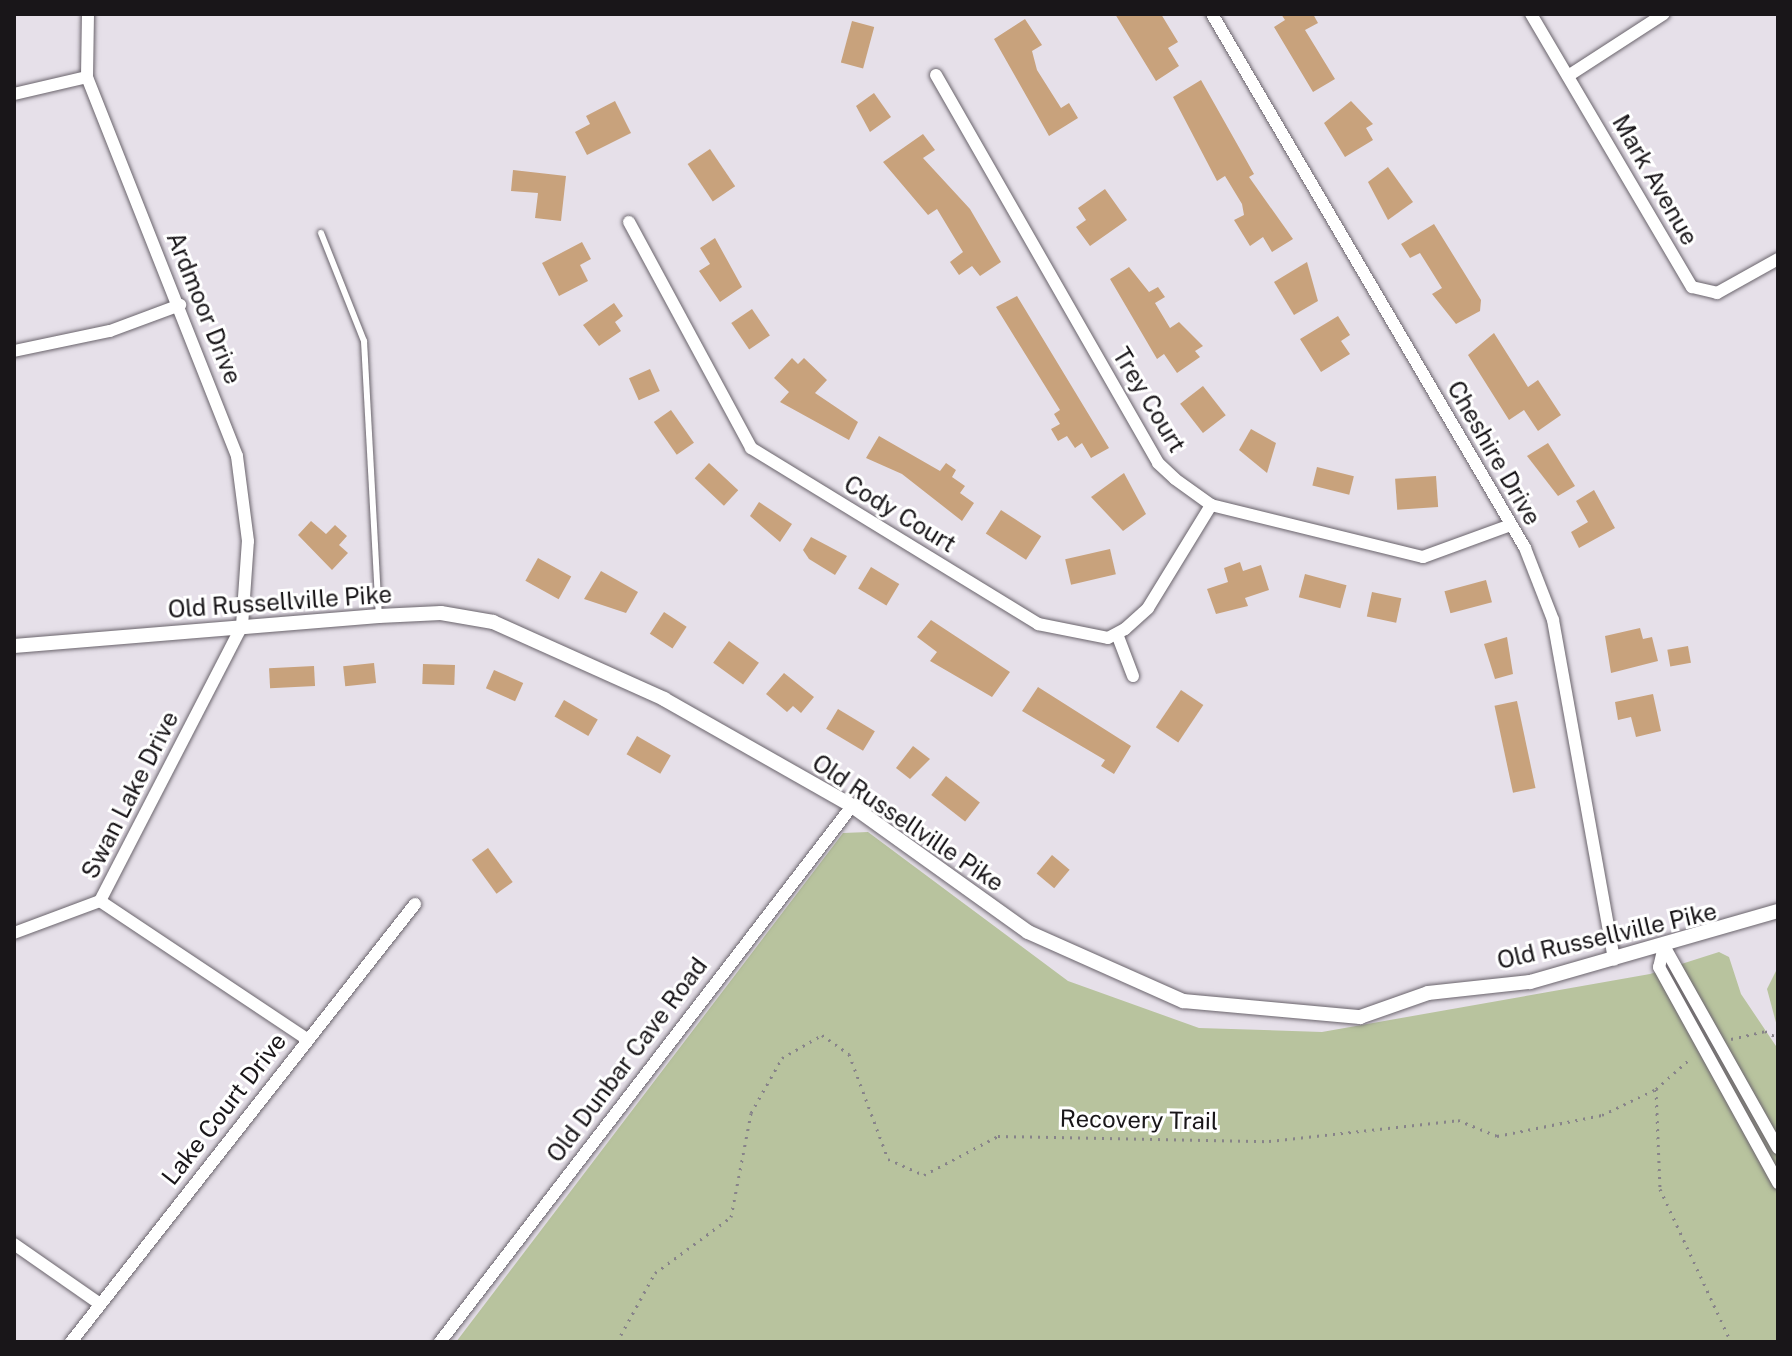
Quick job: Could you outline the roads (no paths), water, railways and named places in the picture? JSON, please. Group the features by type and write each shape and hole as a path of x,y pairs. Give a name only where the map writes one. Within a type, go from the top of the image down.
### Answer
{"street":[{"name":"Ardmoor Drive","path":"88,14 87,77 180,305 237,456 248,541 242,626"},
{"name":"Cheshire Drive","path":"1212,14 1508,526 1525,548 1553,620 1614,960"},
{"name":"Mark Avenue","path":"1531,14 1692,287 1717,293 1778,259"},
{"path":"1568,76 1664,14"},
{"name":"Trey Court","path":"936,75 1158,463 1211,505 1423,557 1508,526"},
{"path":"14,94 87,77"},
{"name":"Cody Court","path":"629,222 751,448 1038,624 1108,638 1117,634"},
{"path":"14,351 110,331 180,305"},
{"path":"1133,676 1117,634 1148,608 1211,505"},
{"name":"Old Russellville Pike","path":"14,646 379,616 441,613 493,622 664,699 852,806 1028,932 1183,1001 1360,1017 1428,993 1530,982 1778,911"},
{"name":"Swan Lake Drive","path":"14,933 100,901 242,626"},
{"name":"Old Dunbar Cave Road","path":"440,1342 852,806"},
{"path":"100,901 307,1039"},
{"name":"Lake Court Drive","path":"71,1342 415,904"},
{"path":"1664,946 1778,1148"},
{"path":"1664,946 1659,967 1778,1183"},
{"path":"14,1244 100,1304"}],"lane":[{"path":"321,233 366,354 379,616"}]}
